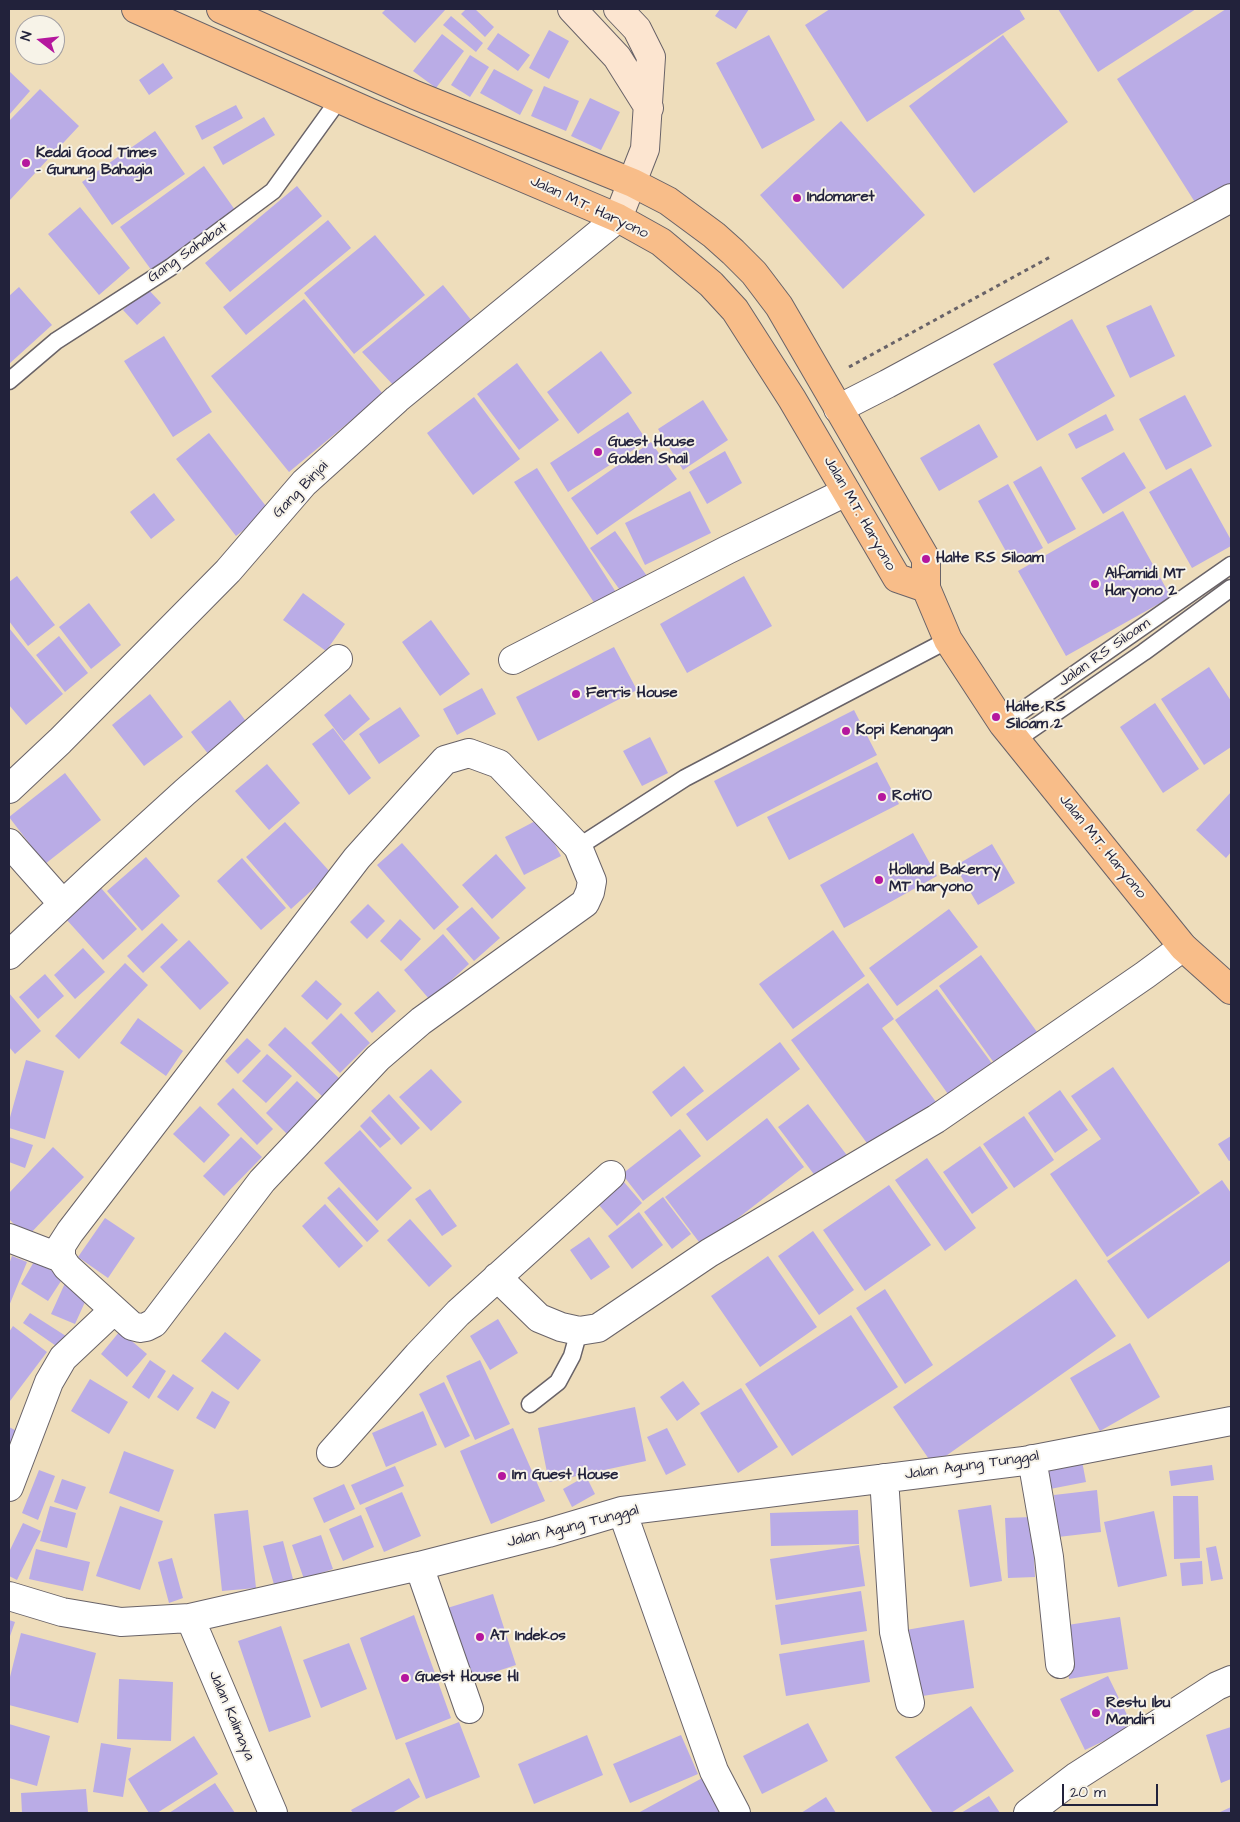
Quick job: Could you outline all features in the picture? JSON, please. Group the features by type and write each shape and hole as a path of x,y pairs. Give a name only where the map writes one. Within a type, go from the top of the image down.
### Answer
{"main road":[{"name":"Jalan M.T. Haryono","path":"136,9 386,120 618,218 661,242 711,284 735,310 792,399 897,578 926,588"},
{"name":"Jalan M.T. Haryono","path":"221,9 415,95 633,183 668,201 714,235 733,252 754,273 778,306 926,559 926,588 948,640 1009,732 1183,947 1231,990"}],"street":[{"path":"572,9 617,57 649,108"},
{"path":"618,9 637,29 651,58 646,149 618,218"},
{"path":"838,409 1231,198"},
{"name":"Gang Binjai","path":"9,789 60,741 228,571 304,483 397,399 618,218"},
{"path":"512,660 726,550 846,492"},
{"path":"9,955 185,792 338,659"},
{"path":"469,753 499,764 578,846 592,881 590,892 585,902 421,1021 378,1058 262,1181 154,1323 146,1328 132,1326 67,1267 61,1258 60,1246 70,1232 357,858 445,760 469,753"},
{"path":"9,843 63,904"},
{"path":"497,1277 539,1318 560,1327 579,1331 598,1328 709,1253 936,1119 1183,947"},
{"path":"331,1453 458,1313 611,1175"},
{"path":"9,1238 61,1258"},
{"path":"9,1487 49,1382 63,1358 114,1310"},
{"name":"Jalan Agung Tunggal","path":"9,1596 62,1612 121,1622 190,1618 419,1566 548,1533 622,1511 1032,1459 1231,1421"},
{"path":"1032,1459 1049,1556 1060,1664"},
{"path":"884,1478 894,1632 910,1704"},
{"path":"622,1511 714,1770 736,1813"},
{"path":"419,1566 469,1709"},
{"name":"Jalan Kalimaya","path":"190,1618 273,1813"},
{"path":"1028,1813 1077,1776 1217,1686 1231,1680"}],"lane":[{"name":"Gang Sahabat","path":"9,381 56,341 171,267 273,191 340,98"},
{"name":"Jalan RS Siloam","path":"1009,732 1231,565"},
{"name":"Jalan RS Siloam","path":"1009,732 1144,652 1231,588"},
{"path":"578,846 685,778 948,640"},
{"path":"530,1404 558,1382 572,1356 579,1331"}],"path":[{"path":"823,382 870,354 1052,256"}],"building":[{"path":"386,9 446,9 415,43 382,13"},
{"path":"466,9 475,9 494,27 485,37 461,14"},
{"path":"720,9 749,9 736,29 715,16"},
{"path":"830,9 1019,9 1025,19 867,122 805,25"},
{"path":"1058,9 1196,9 1098,72"},
{"path":"1226,9 1231,9 1231,185 1198,207 1117,79"},
{"path":"451,16 483,43 476,52 443,25"},
{"path":"549,30 569,41 549,79 529,68"},
{"path":"498,33 530,55 518,71 487,49"},
{"path":"442,34 464,51 436,88 413,71"},
{"path":"769,35 815,120 762,149 716,63"},
{"path":"1003,35 1068,122 974,193 909,106"},
{"path":"470,55 489,67 470,97 451,85"},
{"path":"163,63 173,78 149,95 139,80"},
{"path":"494,69 533,90 520,115 480,93"},
{"path":"9,71 30,91 9,115"},
{"path":"544,86 579,101 566,131 531,116"},
{"name":"Kedai Good Times - Gunung Bahagia","path":"40,89 79,126 9,201 9,121"},
{"path":"590,98 620,112 601,150 571,136"},
{"path":"236,105 243,118 202,140 195,126"},
{"path":"264,117 275,135 223,165 213,147"},
{"path":"841,121 925,215 843,289 760,195"},
{"path":"155,131 185,174 112,225 82,182"},
{"path":"204,166 235,210 152,271 120,227"},
{"path":"297,186 322,216 230,292 205,263"},
{"path":"80,207 130,268 99,295 48,234"},
{"path":"328,220 351,248 246,335 223,307"},
{"path":"375,235 425,295 354,354 304,293"},
{"path":"443,285 472,321 396,388 362,352"},
{"path":"19,287 52,325 9,364 9,296"},
{"path":"147,288 161,303 137,325 123,310"},
{"path":"304,299 383,394 289,472 211,376"},
{"path":"1151,305 1175,356 1130,378 1106,326"},
{"path":"1072,319 1115,396 1037,441 993,364"},
{"path":"164,336 212,412 173,437 124,361"},
{"path":"601,351 632,393 578,434 547,392"},
{"path":"517,363 559,420 519,450 477,394"},
{"path":"1185,395 1212,446 1166,470 1139,419"},
{"path":"474,397 520,459 473,495 427,433"},
{"path":"703,400 728,440 683,470 658,429"},
{"name":"Guest House Golden Snail","path":"628,412 647,441 568,492 550,463"},
{"path":"1106,414 1114,430 1076,449 1068,434"},
{"path":"979,424 998,457 939,491 920,458"},
{"path":"209,433 269,510 236,536 176,459"},
{"path":"651,442 677,479 597,535 571,498"},
{"path":"725,451 742,483 707,504 689,472"},
{"path":"1124,452 1146,488 1103,514 1081,478"},
{"path":"1041,466 1076,529 1048,544 1013,482"},
{"path":"537,468 619,597 599,610 514,482"},
{"path":"1191,468 1231,540 1231,546 1192,568 1149,492"},
{"path":"1008,484 1043,548 1013,564 978,501"},
{"path":"690,491 711,533 645,565 625,523"},
{"path":"154,493 175,520 151,539 130,512"},
{"name":"Alfamidi MT Haryono 2","path":"1123,511 1171,597 1066,656 1018,571"},
{"path":"615,531 647,576 622,593 590,548"},
{"path":"17,576 55,625 28,646 9,621 9,582"},
{"path":"744,576 772,626 687,673 660,624"},
{"path":"303,593 345,624 326,651 283,620"},
{"path":"89,603 121,645 91,669 59,627"},
{"path":"431,620 470,674 440,696 402,642"},
{"path":"9,628 63,694 26,725 9,705"},
{"path":"59,636 88,673 65,692 36,655"},
{"name":"Ferris House","path":"614,647 637,690 538,741 516,697"},
{"path":"1209,667 1231,701 1231,747 1204,765 1161,699"},
{"path":"482,688 496,714 457,735 443,709"},
{"path":"150,694 183,737 144,766 112,725"},
{"path":"350,694 370,719 344,741 324,715"},
{"path":"230,700 248,724 209,755 191,732"},
{"path":"1155,703 1199,769 1163,793 1120,727"},
{"path":"400,707 420,736 379,764 359,734"},
{"path":"854,710 877,755 737,827 714,781"},
{"path":"333,728 371,778 349,795 312,744"},
{"path":"650,737 668,773 642,786 623,751"},
{"path":"877,762 899,804 789,860 767,817"},
{"path":"267,764 300,803 269,830 235,791"},
{"path":"65,773 101,820 45,864 9,817"},
{"path":"1231,792 1231,852 1226,858 1196,830"},
{"path":"541,818 561,856 524,875 505,837"},
{"path":"285,822 331,873 291,909 246,857"},
{"name":"Holland Bakerry MT haryono","path":"913,833 937,876 844,928 820,885"},
{"path":"402,843 459,907 434,930 377,865"},
{"path":"992,844 1015,883 978,905 955,866"},
{"path":"496,854 526,888 492,919 462,885"},
{"path":"146,857 180,896 142,931 107,891"},
{"path":"242,858 286,908 261,930 217,881"},
{"path":"101,888 137,929 103,960 66,919"},
{"path":"368,904 385,921 367,939 350,922"},
{"path":"472,907 500,938 474,961 446,929"},
{"path":"949,909 978,947 897,1006 869,968"},
{"path":"400,919 421,939 401,961 380,941"},
{"path":"162,923 178,940 143,973 127,956"},
{"path":"833,930 865,976 793,1029 759,984"},
{"path":"443,934 469,964 430,1000 404,970"},
{"path":"189,940 229,983 200,1010 160,967"},
{"path":"83,948 105,972 75,999 54,975"},
{"path":"981,955 1040,1036 997,1067 939,986"},
{"path":"125,963 148,985 79,1059 55,1036"},
{"path":"45,974 64,996 38,1019 19,997"},
{"path":"316,980 342,1004 327,1020 301,996"},
{"path":"868,983 894,1019 882,1028 936,1102 872,1150 791,1040"},
{"path":"937,989 996,1069 953,1101 895,1020"},
{"path":"378,991 396,1011 372,1033 354,1013"},
{"path":"9,993 41,1031 15,1054 9,1047"},
{"path":"341,1013 370,1043 340,1073 311,1043"},
{"path":"138,1018 183,1051 166,1076 120,1043"},
{"path":"285,1027 342,1081 325,1099 268,1045"},
{"path":"247,1038 261,1051 238,1074 225,1061"},
{"path":"780,1042 800,1069 707,1141 686,1114"},
{"path":"267,1054 292,1076 266,1103 242,1081"},
{"path":"26,1060 64,1071 45,1139 9,1128 9,1121"},
{"path":"684,1066 704,1091 671,1117 652,1092"},
{"path":"1113,1067 1200,1193 1107,1257 1050,1174 1101,1139 1071,1096"},
{"path":"431,1069 462,1102 431,1131 399,1097"},
{"path":"297,1081 319,1102 288,1135 266,1113"},
{"path":"233,1088 273,1129 257,1145 217,1104"},
{"path":"1060,1090 1088,1130 1055,1153 1028,1113"},
{"path":"389,1094 420,1128 401,1145 371,1111"},
{"path":"808,1104 849,1158 819,1181 778,1127"},
{"path":"200,1106 230,1135 204,1163 173,1134"},
{"path":"370,1116 391,1139 380,1148 360,1126"},
{"path":"1024,1116 1054,1160 1014,1188 983,1144"},
{"path":"767,1118 804,1167 702,1246 665,1197"},
{"path":"680,1129 701,1156 643,1201 622,1174"},
{"path":"360,1130 412,1188 377,1221 324,1163"},
{"path":"1231,1136 1231,1160 1229,1161 1218,1144"},
{"path":"9,1137 33,1145 25,1168 9,1162"},
{"path":"241,1137 262,1157 224,1196 203,1176"},
{"path":"980,1146 1008,1188 972,1214 943,1172"},
{"path":"53,1147 84,1177 27,1237 9,1219 9,1193"},
{"path":"927,1158 976,1228 945,1251 895,1180"},
{"path":"1222,1180 1231,1193 1231,1260 1148,1319 1107,1261"},
{"path":"624,1182 642,1203 617,1226 599,1205"},
{"path":"889,1185 931,1245 865,1291 823,1230"},
{"path":"339,1187 379,1231 367,1242 327,1198"},
{"path":"430,1189 457,1226 442,1236 415,1199"},
{"path":"663,1197 691,1234 672,1249 644,1212"},
{"path":"325,1204 363,1246 339,1268 302,1226"},
{"path":"639,1212 663,1245 632,1269 608,1236"},
{"path":"105,1218 135,1238 108,1278 78,1257"},
{"path":"410,1219 452,1266 429,1287 387,1240"},
{"path":"813,1231 854,1290 819,1315 778,1256"},
{"path":"589,1237 610,1267 591,1280 570,1250"},
{"path":"12,1256 27,1262 9,1306 9,1264"},
{"path":"768,1256 817,1327 760,1367 711,1296"},
{"path":"35,1260 63,1278 48,1301 21,1284"},
{"path":"1076,1279 1116,1336 933,1465 893,1407"},
{"path":"66,1281 90,1291 75,1324 51,1314"},
{"path":"885,1289 933,1365 905,1384 856,1308"},
{"path":"30,1313 69,1338 62,1350 23,1323"},
{"path":"851,1315 898,1387 792,1456 745,1384"},
{"path":"498,1319 518,1353 490,1370 470,1336"},
{"path":"13,1326 47,1352 10,1401 9,1332"},
{"path":"120,1331 147,1354 127,1377 101,1354"},
{"path":"225,1332 261,1360 238,1390 201,1361"},
{"path":"1130,1343 1160,1397 1100,1431 1070,1378"},
{"path":"150,1360 166,1371 149,1399 132,1387"},
{"path":"480,1360 510,1424 475,1440 446,1376"},
{"path":"173,1374 194,1388 178,1411 157,1397"},
{"path":"90,1379 128,1402 109,1434 71,1411"},
{"path":"683,1381 700,1404 677,1421 660,1397"},
{"path":"444,1382 470,1436 445,1448 419,1394"},
{"path":"741,1388 778,1447 738,1473 700,1413"},
{"path":"212,1391 230,1402 215,1429 196,1418"},
{"path":"635,1407 646,1461 549,1482 538,1428"},
{"path":"423,1411 437,1445 386,1467 372,1433"},
{"path":"9,1427 21,1433 9,1455"},
{"name":"Im Guest House","path":"513,1428 545,1501 491,1524 460,1451"},
{"path":"667,1428 686,1465 666,1475 647,1437"},
{"path":"124,1451 174,1470 159,1512 109,1493"},
{"path":"1082,1461 1086,1482 1050,1489 1047,1468"},
{"path":"1212,1465 1214,1480 1171,1486 1169,1471"},
{"path":"395,1466 404,1486 360,1505 351,1485"},
{"path":"39,1470 55,1476 38,1520 22,1513"},
{"path":"586,1476 595,1494 572,1507 563,1489"},
{"path":"62,1479 86,1487 77,1510 54,1502"},
{"path":"344,1484 355,1509 324,1523 313,1498"},
{"path":"1097,1490 1101,1532 1058,1537 1054,1495"},
{"path":"402,1492 421,1536 384,1552 365,1508"},
{"path":"1173,1496 1198,1496 1200,1558 1174,1559"},
{"path":"991,1505 1002,1581 970,1587 958,1510"},
{"path":"50,1506 76,1513 67,1548 40,1541"},
{"path":"120,1506 163,1521 140,1590 96,1576"},
{"path":"248,1510 256,1588 222,1591 214,1514"},
{"path":"858,1510 859,1544 771,1546 770,1513"},
{"path":"1154,1511 1167,1576 1118,1587 1104,1522"},
{"path":"361,1515 374,1547 343,1561 329,1529"},
{"path":"1032,1517 1035,1577 1008,1578 1005,1518"},
{"path":"23,1523 41,1531 17,1580 9,1576 9,1552"},
{"path":"321,1535 333,1569 304,1579 292,1545"},
{"path":"283,1541 294,1583 275,1588 263,1546"},
{"path":"859,1545 865,1586 776,1600 770,1559"},
{"path":"1216,1546 1223,1579 1211,1581 1206,1548"},
{"path":"36,1549 90,1562 83,1591 29,1579"},
{"path":"172,1558 183,1598 169,1603 158,1562"},
{"path":"1202,1561 1203,1584 1182,1586 1180,1563"},
{"path":"861,1591 867,1631 781,1645 775,1605"},
{"name":"AT Indekos","path":"493,1594 516,1665 467,1681 444,1609"},
{"name":"Guest House HI","path":"414,1615 451,1718 396,1740 360,1638"},
{"path":"1120,1617 1128,1669 1069,1679 1061,1626"},
{"path":"9,1620 15,1622 9,1639"},
{"path":"964,1620 974,1688 916,1697 906,1630"},
{"path":"281,1626 311,1717 269,1732 238,1641"},
{"path":"21,1633 96,1653 78,1723 9,1705 9,1681"},
{"path":"864,1640 870,1682 786,1696 779,1654"},
{"path":"349,1643 367,1689 321,1708 303,1660"},
{"name":"Restu Ibu Mandiri","path":"1108,1676 1133,1727 1085,1750 1060,1699"},
{"path":"119,1679 173,1682 171,1741 117,1739"},
{"path":"971,1706 1014,1771 951,1813 933,1813 895,1757"},
{"path":"459,1722 480,1777 426,1799 405,1743"},
{"path":"808,1723 828,1761 762,1794 743,1756"},
{"path":"9,1724 50,1736 37,1786 9,1778"},
{"path":"1231,1727 1231,1779 1221,1783 1206,1735"},
{"path":"587,1735 603,1775 534,1804 518,1764"},
{"path":"681,1735 698,1774 630,1803 613,1764"},
{"path":"194,1736 218,1774 157,1813 149,1813 128,1779"},
{"path":"101,1743 131,1748 123,1797 93,1792"},
{"path":"706,1776 725,1813 638,1813"},
{"path":"409,1778 420,1797 392,1813 353,1813 351,1810"},
{"path":"215,1783 235,1813 169,1813"},
{"path":"86,1789 88,1813 22,1813 21,1793"},
{"path":"989,1796 1000,1813 961,1813"},
{"path":"826,1797 836,1813 801,1813"},
{"path":"1231,1807 1231,1813 1218,1813"}],"place":[{"name":"Kedai Good Times - Gunung Bahagia","path":"26,163"},
{"name":"Indomaret","path":"797,198"},
{"name":"Guest House Golden Snail","path":"598,452"},
{"name":"Halte RS Siloam","path":"926,559"},
{"name":"Alfamidi MT Haryono 2","path":"1095,584"},
{"name":"Ferris House","path":"576,694"},
{"name":"Halte RS Siloam 2","path":"996,717"},
{"name":"Kopi Kenangan","path":"846,731"},
{"name":"Roti'O","path":"882,797"},
{"name":"Holland Bakerry MT haryono","path":"879,880"},
{"name":"Im Guest House","path":"502,1476"},
{"name":"AT Indekos","path":"480,1637"},
{"name":"Guest House HI","path":"405,1678"},
{"name":"Restu Ibu Mandiri","path":"1096,1713"}]}
